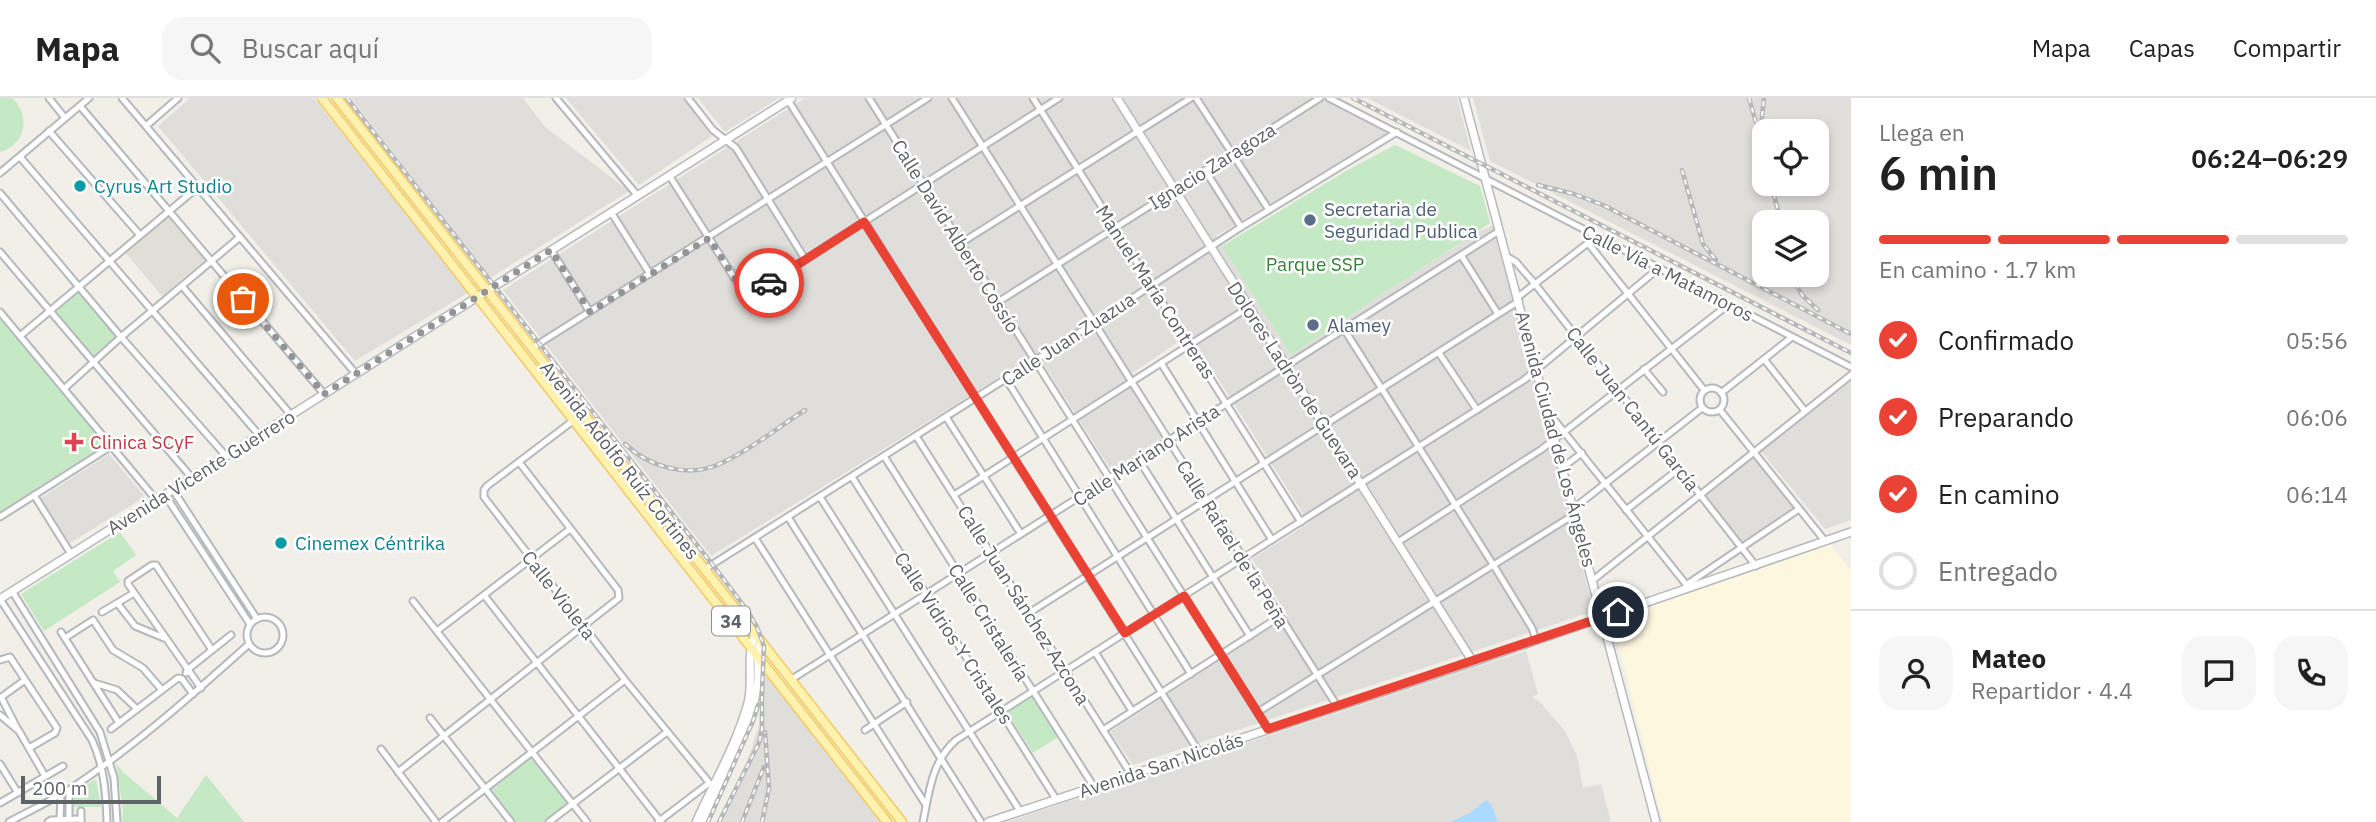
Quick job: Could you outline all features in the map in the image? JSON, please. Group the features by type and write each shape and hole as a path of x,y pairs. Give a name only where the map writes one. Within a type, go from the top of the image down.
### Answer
{"main road":[{"name":"Avenida Adolfo Ruíz Cortines","path":"322,98 887,822"},
{"name":"Avenida Adolfo Ruíz Cortines","path":"337,98 902,822"},
{"path":"723,611 729,610 732,602"},
{"path":"796,706 807,699"}],"street":[{"path":"49,98 65,118"},
{"path":"0,173 89,98"},
{"path":"122,98 356,374"},
{"path":"146,126 178,98"},
{"path":"556,98 638,195"},
{"path":"688,98 713,130 736,148 805,259"},
{"name":"Calle David Alberto Cossío","path":"869,98 1268,729"},
{"path":"532,348 928,98"},
{"name":"Calle Rafael de la Peña","path":"952,98 1337,706"},
{"name":"Manuel María Contreras","path":"1032,98 1301,522"},
{"path":"669,175 745,294 751,294 1059,98"},
{"name":"Dolores Ladròn de Guevara","path":"1116,98 1473,662"},
{"path":"961,243 1193,98 1269,210"},
{"name":"Ignacio Zaragoza","path":"998,302 1320,98"},
{"name":"Calle Vía a Matamoros","path":"1329,98 1851,367"},
{"name":"Avenida Ciudad de Los Ángeles","path":"1464,98 1656,822"},
{"path":"790,99 827,163 1199,752"},
{"name":"Avenida Vicente Guerrero","path":"0,599 790,99"},
{"path":"80,106 324,394"},
{"path":"50,131 139,234"},
{"name":"Calle Juan Zuazua","path":"705,569 1241,227 1396,132"},
{"path":"20,157 260,435"},
{"path":"1205,170 1241,227"},
{"path":"20,336 198,187"},
{"path":"0,193 226,456"},
{"path":"611,212 650,274"},
{"name":"Calle Mariano Arista","path":"792,679 1500,231"},
{"path":"1029,613 1498,314 1588,243 1591,234"},
{"path":"65,388 240,237"},
{"path":"1588,243 1704,390"},
{"path":"551,250 590,312"},
{"path":"0,252 192,478"},
{"path":"1461,255 1498,314"},
{"name":"Calle Juan Cantú García","path":"1506,256 1516,262 1535,285 1756,566"},
{"path":"923,822 932,780 941,757 969,731 1477,411 1536,370 1660,268"},
{"path":"181,286 291,415"},
{"path":"1398,542 1525,461 1728,305"},
{"path":"954,495 1249,307"},
{"path":"0,312 157,501"},
{"path":"1344,329 1532,628 1536,640"},
{"path":"1721,393 1793,338"},
{"path":"1439,352 1477,411"},
{"path":"1764,359 1805,411"},
{"path":"1161,363 1272,540"},
{"path":"1644,369 1663,392"},
{"path":"1593,580 1851,375"},
{"path":"1006,379 1191,674"},
{"path":"1713,388 1721,393 1724,403 1720,410 1713,413 1702,408 1699,401 1704,390 1713,388"},
{"path":"1258,712 1493,566 1575,511 1702,408"},
{"path":"1720,410 1825,541"},
{"path":"1548,412 1688,586 1799,509"},
{"path":"946,417 1021,534"},
{"name":"Calle Violeta","path":"574,420 487,486 483,494 485,500 710,785"},
{"name":"Calle Juan Sánchez Azcona","path":"916,436 1131,774"},
{"path":"0,517 113,445"},
{"path":"1563,467 1582,453"},
{"name":"Calle Cristalería","path":"884,456 1094,787"},
{"path":"1139,460 1250,636"},
{"path":"398,772 538,664 618,599 620,594 519,462"},
{"path":"1626,510 1680,468"},
{"name":"Calle Vidrios Y Cristales","path":"852,477 1056,799"},
{"path":"173,490 257,619"},
{"path":"34,495 71,554"},
{"path":"165,495 250,625"},
{"path":"820,496 1020,811"},
{"path":"788,517 981,822"},
{"path":"437,631 570,528"},
{"name":"Avenida San Nicolás","path":"988,822 1473,662 1851,532"},
{"path":"755,538 926,805"},
{"path":"198,690 128,581 156,565 212,650"},
{"path":"12,591 100,732 114,778 117,822"},
{"path":"102,612 134,593"},
{"path":"484,595 660,821 710,785"},
{"path":"0,599 92,740 106,790 107,822"},
{"path":"413,601 587,822"},
{"path":"118,604 135,626 164,638"},
{"path":"266,617 276,621 282,630 282,641 276,650 266,653 255,650 249,644 247,636 250,625 257,619 266,617"},
{"path":"1103,730 1279,617"},
{"path":"119,723 63,635 93,620 113,650 143,668 162,690"},
{"path":"187,670 231,635"},
{"path":"696,822 710,785 747,707 752,683 752,647 759,636"},
{"path":"702,822 753,710 758,680 759,636"},
{"path":"9,822 61,794 101,766 198,690 249,644"},
{"name":"Calle Juan Sánchez Azcona","path":"1095,652 1132,711"},
{"path":"43,663 52,656"},
{"path":"2,659 10,657 57,728 55,733 29,748"},
{"path":"111,729 180,677 198,690"},
{"path":"25,680 1,697 45,776"},
{"path":"381,749 439,822 625,680"},
{"path":"94,683 117,690 137,709"},
{"path":"865,730 907,702"},
{"path":"0,715 19,731"},
{"path":"430,718 511,822"},
{"path":"0,727 6,721"},
{"path":"549,822 667,732"},
{"path":"0,764 18,793"},
{"path":"0,803 63,766"},
{"path":"69,789 69,818"},
{"path":"60,819 61,794"},
{"path":"48,822 81,817"}],"shaded area":[{"path":"190,98 314,98 469,292 355,361 158,126"},
{"path":"351,98 523,98 545,127 629,191 490,278"},
{"path":"566,98 683,98 712,136 639,185"},
{"path":"698,98 779,98 725,132"},
{"path":"805,98 1323,98 1387,133 1216,236 1291,355 1477,232 1494,225 1594,611 1133,765 1110,732 1288,616 1252,559 1309,523 1190,334 1125,378 1162,438 1111,470 1037,354 711,556 503,290"},
{"path":"1367,98 1457,98 1471,151"},
{"path":"1473,98 1851,98 1851,345 1490,161"},
{"path":"167,216 205,260 162,296 125,252"},
{"path":"1851,381 1851,520 1825,529 1761,451"},
{"path":"109,454 145,497 70,543 41,498"},
{"path":"1753,456 1795,509 1744,545 1704,494"},
{"path":"1830,544 1851,571 1851,822 1663,822 1612,620"},
{"path":"1526,651 1538,694 1532,697 1539,701 1565,731 1577,756 1583,788 1601,784 1611,822 1006,822"},
{"path":"770,676 884,822 718,822 747,762 759,725 763,678"}],"green space":[{"path":"0,98 12,98 18,105 22,113 23,129 16,143 0,152"},
{"name":"Parque SSP","path":"1395,145 1480,186 1490,223 1291,355 1222,246 1346,171"},
{"path":"79,288 118,336 92,358 52,311"},
{"path":"0,319 106,444 0,512"},
{"path":"120,532 136,555 113,571 120,582 44,631 21,594"},
{"path":"1031,696 1035,697 1060,736 1033,753 1008,714 1008,711"},
{"path":"531,757 568,803 544,822 514,822 489,791"},
{"path":"116,763 177,818 206,775 244,822 122,822 123,809"},
{"path":"96,779 101,807 74,807 73,793"}],"water":[{"path":"1486,800 1491,804 1498,822 1450,822 1470,813"}],"railway":[{"path":"347,98 712,564 757,627 764,646 762,729 759,743 719,822"},
{"path":"1353,98 1851,353"},
{"path":"1749,98 1755,119"},
{"path":"1762,119 1764,98"},
{"path":"1682,170 1703,244 1716,260"},
{"path":"1538,185 1603,205 1851,334"},
{"path":"1774,196 1778,210"},
{"path":"1798,287 1818,310"},
{"path":"625,444 634,452 668,468 705,469 740,453 805,410"},
{"path":"708,822 758,705"},
{"path":"762,822 769,788 765,732"},
{"path":"742,822 764,767"}],"way so far":[{"path":"243,299 324,394 551,250 590,312 709,238 745,294 751,294 769,283"}],"place":[{"name":"Cyrus Art Studio","path":"80,186"},
{"name":"Secretaria de Seguridad Publica","path":"1310,220"},
{"name":"Alamey","path":"1313,325"},
{"name":"Clinica SCyF","path":"74,442"},
{"name":"Cinemex Céntrika","path":"281,543"}],"route":[{"path":"769,283 864,222 1125,633 1184,596 1268,729 1618,612"}]}
